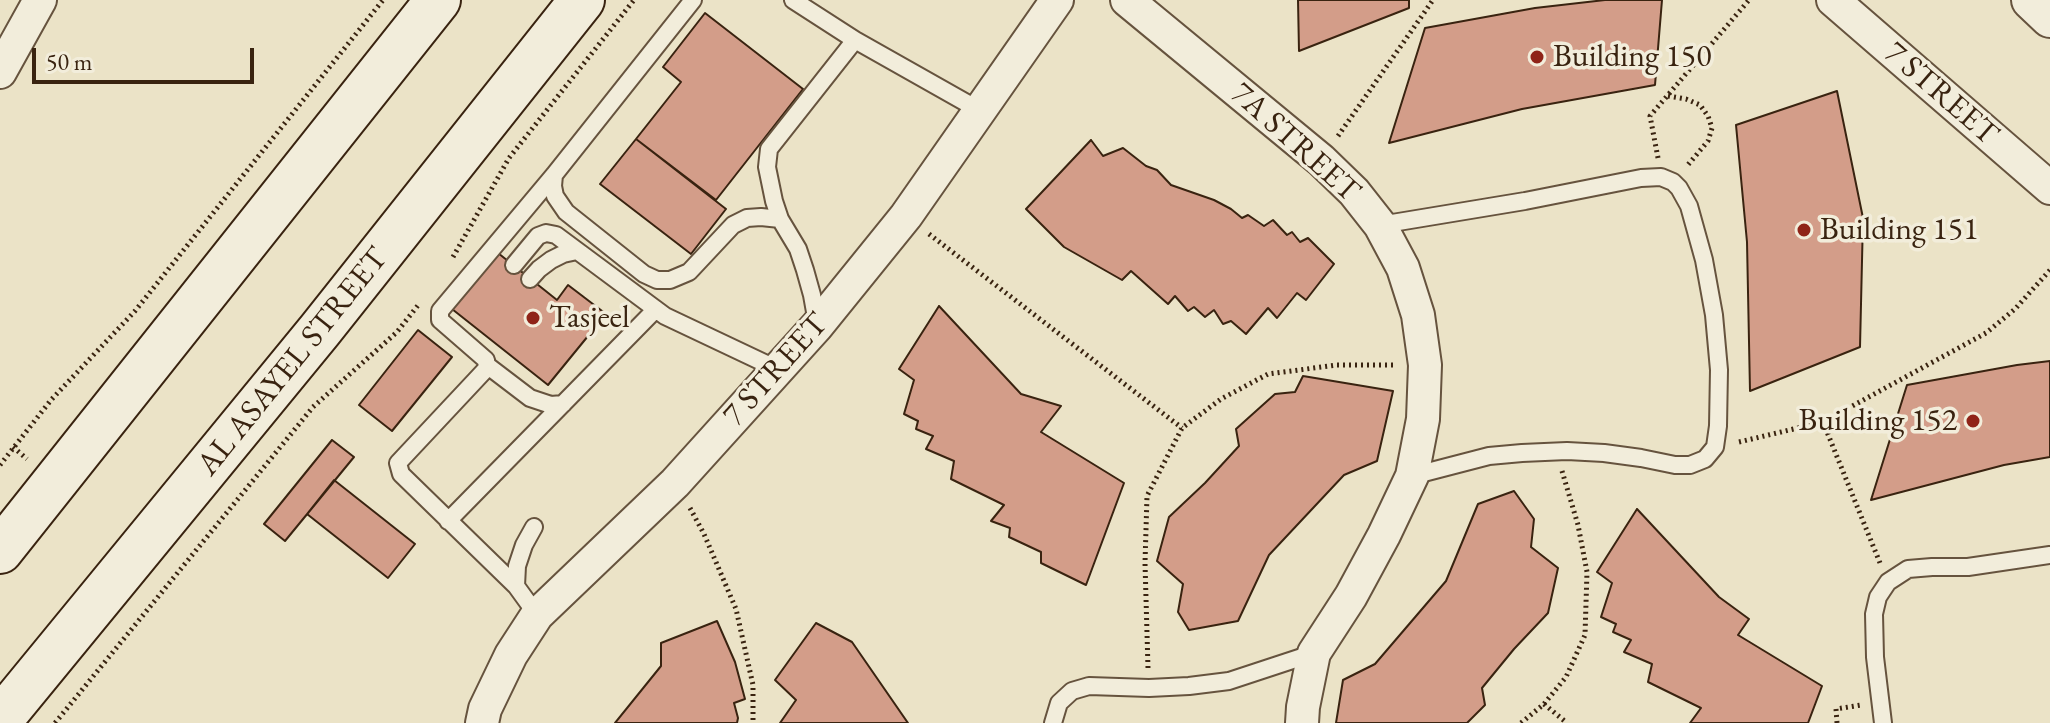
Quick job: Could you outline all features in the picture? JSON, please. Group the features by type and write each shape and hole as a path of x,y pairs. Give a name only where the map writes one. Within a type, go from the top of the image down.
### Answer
{"main road":[{"path":"0,551 438,0"},
{"path":"541,52 567,0"},
{"name":"AL ASAYEL STREET","path":"0,720 320,330 582,0"}],"street":[{"path":"3,60 40,0"},
{"name":"7 STREET","path":"482,723 485,709 511,655 537,615 675,483 817,326 906,216 1057,0"},
{"name":"7A STREET","path":"1127,0 1321,160 1354,192 1380,225 1403,268 1418,315 1425,365 1423,419 1412,476 1351,596 1314,653 1302,723"},
{"name":"7 STREET","path":"1833,0 2050,188"},
{"path":"2031,0 2050,18"}],"lane":[{"path":"563,404 551,405 530,398 488,366 486,360 440,320 440,311 554,175 693,0"},
{"path":"793,0 855,40 979,110"},
{"path":"817,326 812,295 798,249 780,219 769,183 769,149 855,40"},
{"path":"554,175 555,196 566,212 644,274 657,280 670,280 689,272 733,225 747,218 780,219"},
{"path":"1380,225 1641,178 1667,180 1679,188 1689,206 1704,260 1714,315 1719,370 1718,426 1715,447 1705,459 1690,465 1675,465 1604,453 1556,451 1489,456 1412,476"},
{"path":"514,265 538,236 546,233 556,235 655,310 777,369"},
{"path":"530,279 551,260 577,251"},
{"path":"448,521 655,310"},
{"path":"458,336 469,322"},
{"path":"476,352 487,337"},
{"path":"488,366 398,463 401,474 516,586 537,615"},
{"path":"516,586 517,566 534,527"},
{"path":"1883,723 1875,657 1874,614 1878,597 1888,582 1908,569 1968,567 2050,555"},
{"path":"1053,723 1059,703 1072,691 1089,686 1149,688 1229,681 1314,653"}],"path":[{"path":"0,465 51,400 135,311 383,0"},
{"path":"452,259 509,158 634,0"},
{"path":"1321,160 1433,0"},
{"path":"1667,96 1700,105 1712,128 1708,141 1667,180 1650,116 1667,96 1749,0"},
{"path":"906,216 1182,428"},
{"path":"1715,447 1823,422 1986,333 2015,309 2050,270"},
{"path":"55,723 313,407 397,332 424,296"},
{"path":"1149,688 1145,563 1147,496 1182,428 1221,399 1268,374 1337,365 1425,365"},
{"path":"1823,422 1888,582"},
{"path":"1521,723 1544,704 1566,677 1585,635 1587,572 1578,525 1556,451"},
{"path":"675,483 704,534 736,609 753,685 753,723"},
{"path":"1837,723 1836,709 1879,702"},
{"path":"1544,704 1567,723"}],"building":[{"path":"1298,0 1409,0 1409,8 1299,51"},
{"name":"Building 150","path":"1605,0 1662,0 1655,85 1522,109 1389,143 1425,28 1535,8"},
{"path":"705,13 803,89 716,200 636,139 681,82 663,67"},
{"name":"Building 151","path":"1837,91 1863,218 1860,347 1750,391 1747,242 1736,125"},
{"path":"636,139 726,209 691,254 600,184"},
{"path":"1091,140 1103,156 1123,148 1146,166 1157,170 1171,185 1214,200 1242,218 1248,215 1264,226 1273,220 1287,235 1292,232 1300,242 1308,238 1334,264 1306,300 1297,293 1277,318 1268,308 1246,334 1231,321 1223,324 1214,310 1205,317 1194,307 1188,311 1175,296 1168,304 1131,271 1122,280 1064,247 1026,209"},
{"name":"Tasjeel","path":"498,253 557,300 568,285 606,314 548,385 452,309"},
{"path":"939,306 1021,394 1061,406 1041,432 1124,483 1086,585 1041,563 1041,552 1009,537 1010,528 991,521 1004,505 951,479 954,461 926,449 933,436 916,429 918,421 904,414 914,380 899,369"},
{"path":"418,330 452,357 392,431 359,405"},
{"name":"Building 152","path":"2050,361 2050,457 2004,465 1871,500 1907,385"},
{"path":"1303,376 1393,391 1377,461 1344,475 1269,555 1238,621 1189,630 1178,612 1183,584 1157,561 1169,517 1239,446 1236,429 1275,394 1295,392"},
{"path":"332,440 354,457 285,541 264,524"},
{"path":"334,480 415,544 388,578 307,514"},
{"path":"1514,491 1534,519 1531,547 1558,568 1548,613 1482,688 1485,705 1467,723 1336,723 1343,680 1375,664 1446,581 1478,504"},
{"path":"1637,509 1719,597 1749,619 1738,635 1822,686 1808,723 1690,723 1701,708 1648,682 1652,664 1624,652 1631,640 1613,632 1616,624 1601,617 1612,583 1597,572"},
{"path":"717,621 735,662 745,699 734,703 737,723 615,723 661,666 661,643"},
{"path":"816,623 852,642 908,723 780,723 796,700 775,680"}],"place":[{"name":"Building 150","path":"1537,57"},
{"name":"Building 151","path":"1804,230"},
{"name":"Tasjeel","path":"533,318"},
{"name":"Building 152","path":"1973,421"}]}
